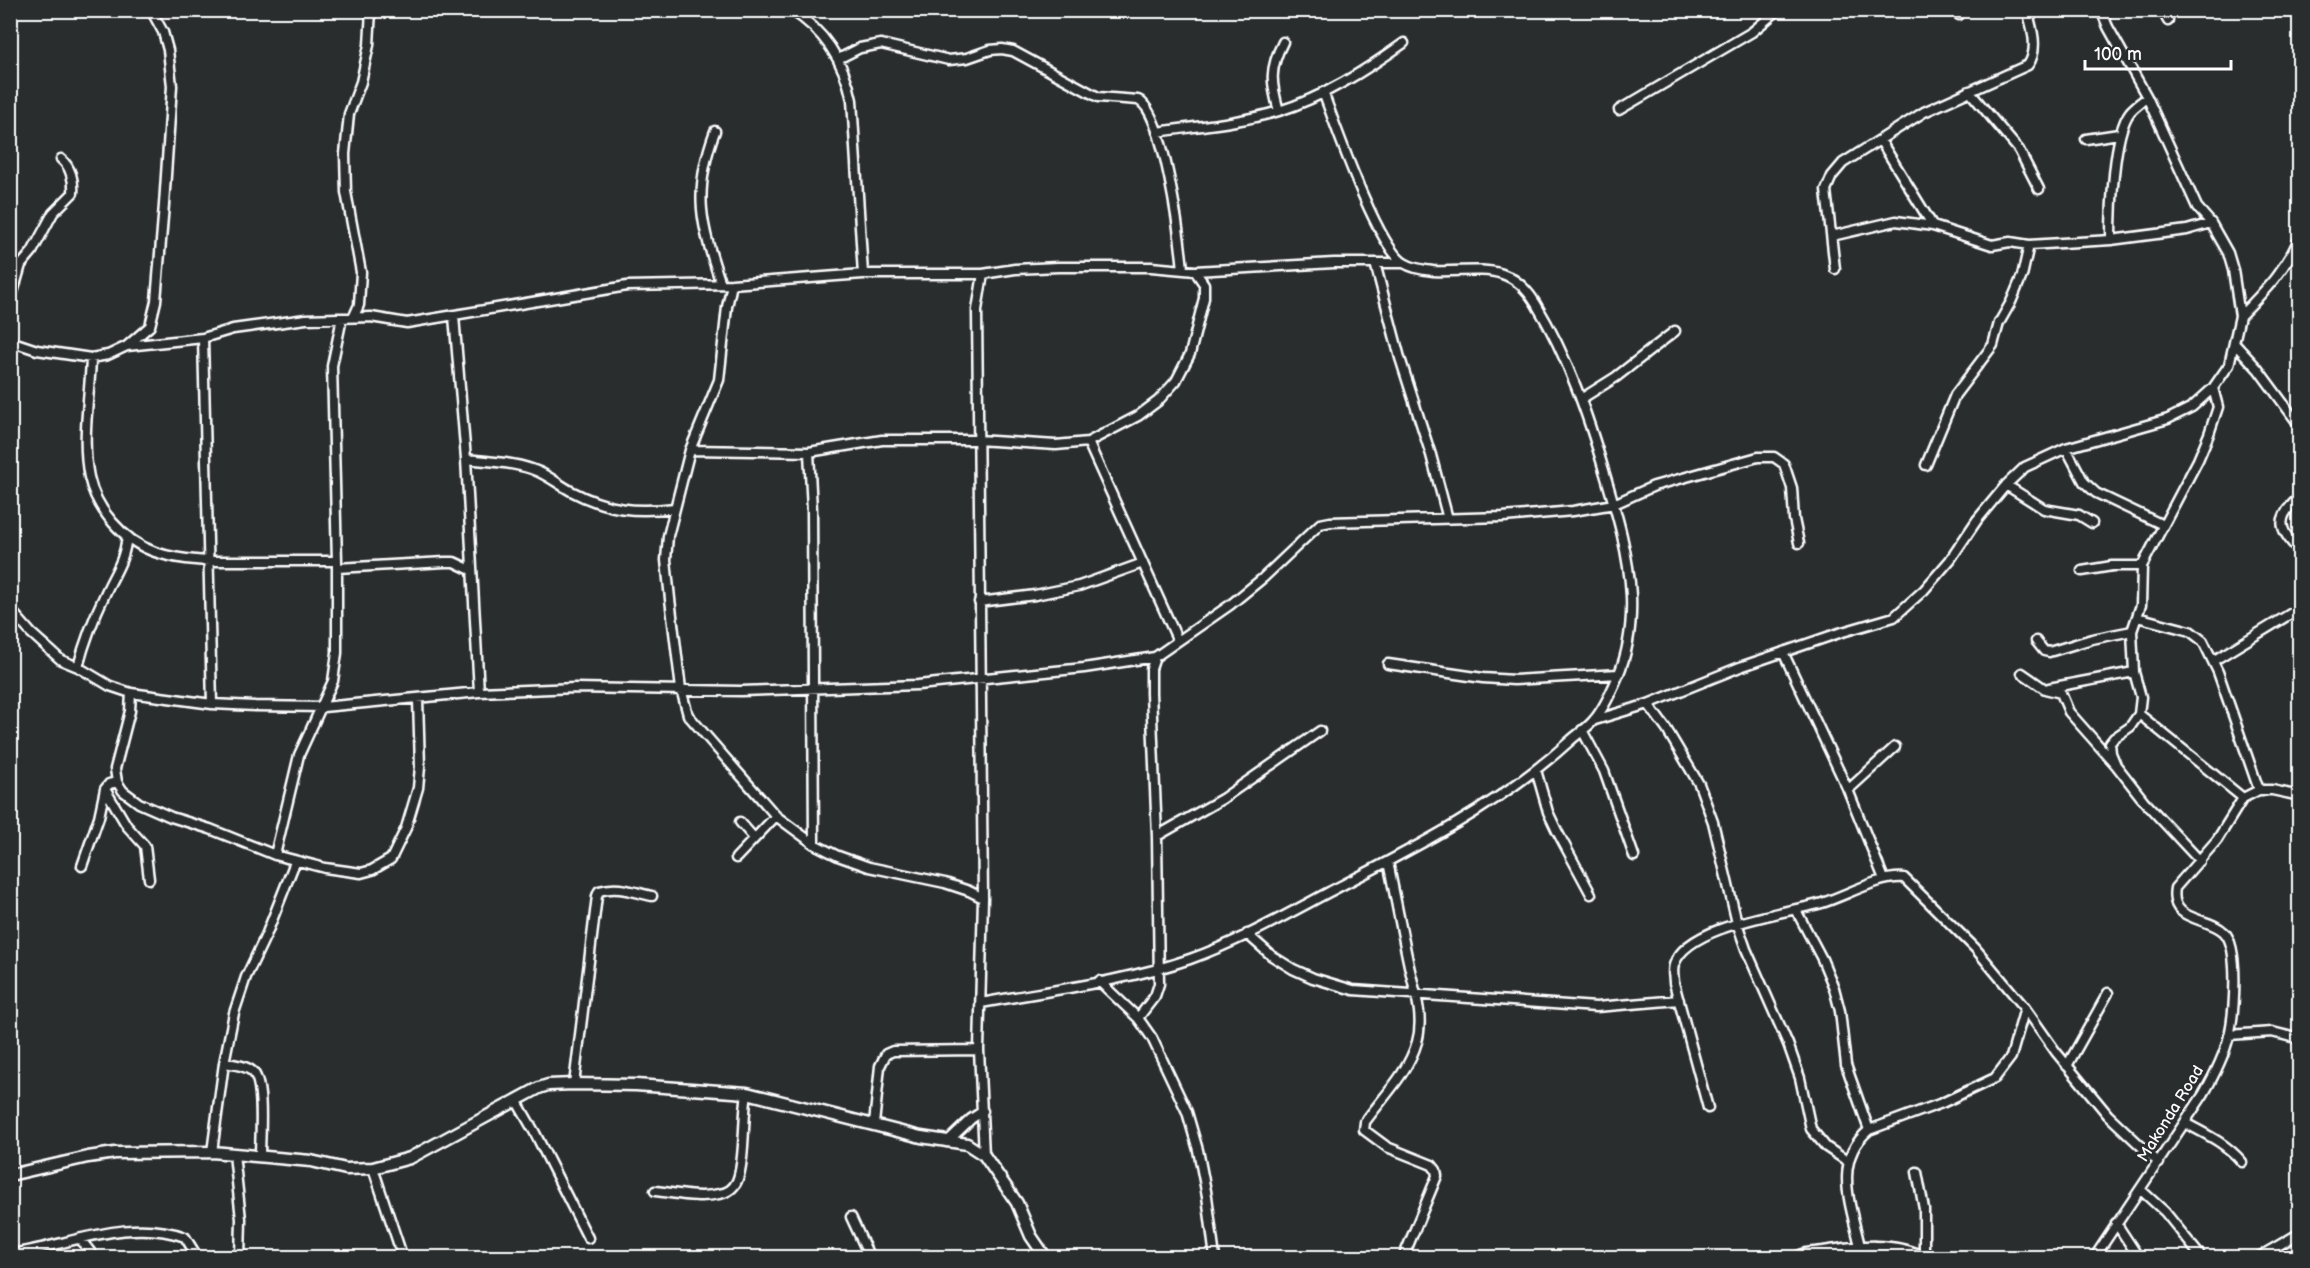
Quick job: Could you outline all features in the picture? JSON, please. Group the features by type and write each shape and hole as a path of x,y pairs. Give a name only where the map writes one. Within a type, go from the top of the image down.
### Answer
{"street":[{"path":"10,341 37,350 91,358 108,355 127,346 150,326 156,301 164,216 172,86 168,50 163,32 152,10"},
{"path":"354,316 358,305 361,272 347,202 345,154 349,114 361,82 369,45 371,10"},
{"path":"791,10 828,40 847,78 852,99 863,274"},
{"path":"1619,110 1752,32 1778,10"},
{"path":"1834,269 1826,190 1832,176 1844,163 1924,112 2024,67 2031,61 2033,41 2027,10"},
{"path":"1594,720 1648,704 1698,682 1783,652 1894,617 1924,590 1950,560 1977,520 2006,485 2025,467 2066,448 2168,419 2192,407 2213,388 2229,365 2240,316 2234,270 2228,253 2211,223 2197,207 2147,97 2101,10"},
{"path":"2162,10 2168,21"},
{"path":"1279,111 1272,72 1275,57 1282,42"},
{"path":"1157,132 1242,120 1279,111 1323,92 1404,43"},
{"path":"838,59 860,48 881,44 949,60 1002,49 1013,51 1098,97 1138,100 1144,103 1157,132 1171,186 1183,269"},
{"path":"1969,91 2019,150 2039,189"},
{"path":"1323,92 1344,147 1388,246 1404,263"},
{"path":"2111,240 2119,134 2130,112 2147,97"},
{"path":"716,131 706,156 701,179 701,199 707,241 721,284"},
{"path":"2086,139 2119,134"},
{"path":"1880,140 1933,226"},
{"path":"10,303 21,265 32,252 53,213 73,194 74,184 68,164 61,159"},
{"path":"1832,236 1896,221 1933,226 1992,245 2010,242 2029,245 2111,240 2187,230 2211,223"},
{"path":"2240,316 2277,277 2300,237"},
{"path":"1926,465 1955,395 1993,345 1999,323 2022,276 2029,245"},
{"path":"127,346 203,338 233,329 306,319 371,316 407,323 627,286 732,284 863,274 983,274 1015,269 1058,267 1195,271 1334,263 1404,263 1422,270 1485,271 1506,274 1521,282 1536,304 1581,399 1626,550 1631,599 1629,636 1619,674 1594,720 1536,770 1419,846 1247,934 1192,958 1159,969 981,1002"},
{"path":"1375,263 1400,358 1431,455 1448,519"},
{"path":"690,450 809,452 882,440 977,440 1056,445 1088,442 1138,416 1158,401 1176,381 1190,354 1204,297 1204,284 1195,271"},
{"path":"983,274 977,310 977,440 983,898 979,1050 984,1155"},
{"path":"732,284 718,380 690,450 668,536 666,560 684,706 695,725 776,816 814,844 838,856 869,867 945,884 983,898"},
{"path":"454,316 466,459 479,692"},
{"path":"275,855 299,755 333,681 336,653 337,565 332,366 342,318"},
{"path":"1581,399 1616,376 1675,331"},
{"path":"203,338 212,704"},
{"path":"2234,344 2258,369 2300,426"},
{"path":"91,358 86,449 89,476 96,501 127,536 154,552 210,561 337,565 445,561 454,562 471,570"},
{"path":"2116,765 2110,743 2130,727 2139,714 2141,697 2134,672 2132,631 2142,592 2142,566 2198,460 2217,414 2218,400 2213,388"},
{"path":"1088,442 1178,641"},
{"path":"2066,448 2084,482 2096,493 2163,525"},
{"path":"809,452 812,510 814,844"},
{"path":"10,609 61,660 110,686 131,693 212,704 323,707 479,692 575,688 741,691 918,685 1084,668 1155,657 1230,605 1263,578 1320,524 1526,515 1614,504 1654,486 1758,457 1774,457 1784,464 1792,488 1794,519 1799,543"},
{"path":"466,459 531,469 584,498 614,508 633,512 675,508"},
{"path":"2006,485 2044,509 2079,515 2092,523"},
{"path":"2300,497 2286,508 2282,521 2287,535 2300,551"},
{"path":"78,667 85,637 123,561 127,536"},
{"path":"979,602 1035,595 1078,585 1143,563"},
{"path":"2082,571 2112,566 2142,566"},
{"path":"2213,661 2300,608"},
{"path":"2137,617 2190,631 2203,641 2213,661 2259,790"},
{"path":"2036,641 2044,651 2049,652 2092,639 2132,631"},
{"path":"1783,652 1848,790 1884,879"},
{"path":"1138,1018 1155,996 1159,984 1157,836 1151,693 1151,669 1155,657"},
{"path":"1388,664 1514,680 1619,674"},
{"path":"2045,689 2134,672"},
{"path":"2022,673 2045,689 2061,693 2069,712 2144,801 2200,861"},
{"path":"131,693 130,711 117,760 117,782 123,791 139,803 295,862 361,873 383,865 391,859 406,828 418,788 420,767 418,699"},
{"path":"1648,704 1667,730 1699,784 1713,822 1737,923 1788,1044 1800,1078 1811,1129 1826,1147 1847,1161"},
{"path":"2139,714 2243,798 2259,790 2272,790 2300,796"},
{"path":"1582,730 1604,771 1634,856"},
{"path":"1157,836 1222,799 1320,731"},
{"path":"1848,790 1895,747"},
{"path":"1536,770 1548,812 1592,894"},
{"path":"82,866 99,818 105,789 109,784 117,782"},
{"path":"105,789 127,826 145,846 149,879"},
{"name":"Makonda Road","path":"2094,1257 2185,1123 2216,1071 2229,1035 2233,993 2231,943 2225,933 2182,912 2174,896 2179,882 2200,861 2223,832 2243,798"},
{"path":"736,858 776,816"},
{"path":"740,822 754,838"},
{"path":"212,1152 224,1063 234,1013 246,977 267,933 295,862"},
{"path":"1388,862 1408,963 1417,993 1418,1039 1412,1057 1364,1126 1366,1133 1387,1147 1432,1165 1436,1170 1436,1181 1403,1257"},
{"path":"1708,1108 1673,974 1677,958 1708,934 1737,923 1796,910 1847,895 1884,879 1904,878 1911,882 1975,948 2108,1115 2159,1163"},
{"path":"574,1084 599,891 608,888 625,889 652,896"},
{"path":"1796,910 1822,959 1834,988 1840,1011 1846,1065 1869,1130"},
{"path":"1247,934 1272,956 1293,969 1332,985 1353,990 1596,1007 1679,1000"},
{"path":"1099,981 1138,1018 1152,1038 1187,1112 1203,1173 1215,1257"},
{"path":"2067,1066 2108,993"},
{"path":"1860,1246 1848,1189 1847,1161 1859,1138 1869,1130 1951,1100 1995,1078 2011,1057 2025,1008"},
{"path":"2229,1035 2272,1032 2300,1039"},
{"path":"874,1124 880,1066 886,1054 893,1051 979,1050"},
{"path":"224,1063 240,1065 252,1071 259,1082 260,1155"},
{"path":"10,1175 88,1156 115,1153 212,1152 311,1161 346,1169 372,1168 410,1158 548,1085 636,1085 747,1093 947,1142 967,1144 984,1155 1017,1203 1031,1236 1046,1257"},
{"path":"655,1191 700,1196 718,1195 728,1191 737,1182 747,1093"},
{"path":"516,1100 588,1238"},
{"path":"947,1142 982,1111"},
{"path":"2185,1123 2216,1139 2242,1162"},
{"path":"234,1154 241,1219 240,1257"},
{"path":"372,1168 400,1257"},
{"path":"1795,1257 1860,1246 1902,1248 1925,1257 1924,1209 1917,1172"},
{"path":"2141,1190 2165,1212 2202,1257"},
{"path":"851,1217 870,1257"},
{"path":"2116,1223 2139,1257"},
{"path":"10,1254 134,1229 151,1228 184,1237 198,1257"},
{"path":"2263,1256 2300,1233"},
{"path":"81,1240 95,1257"},
{"path":"917,1257 932,1257"}]}
